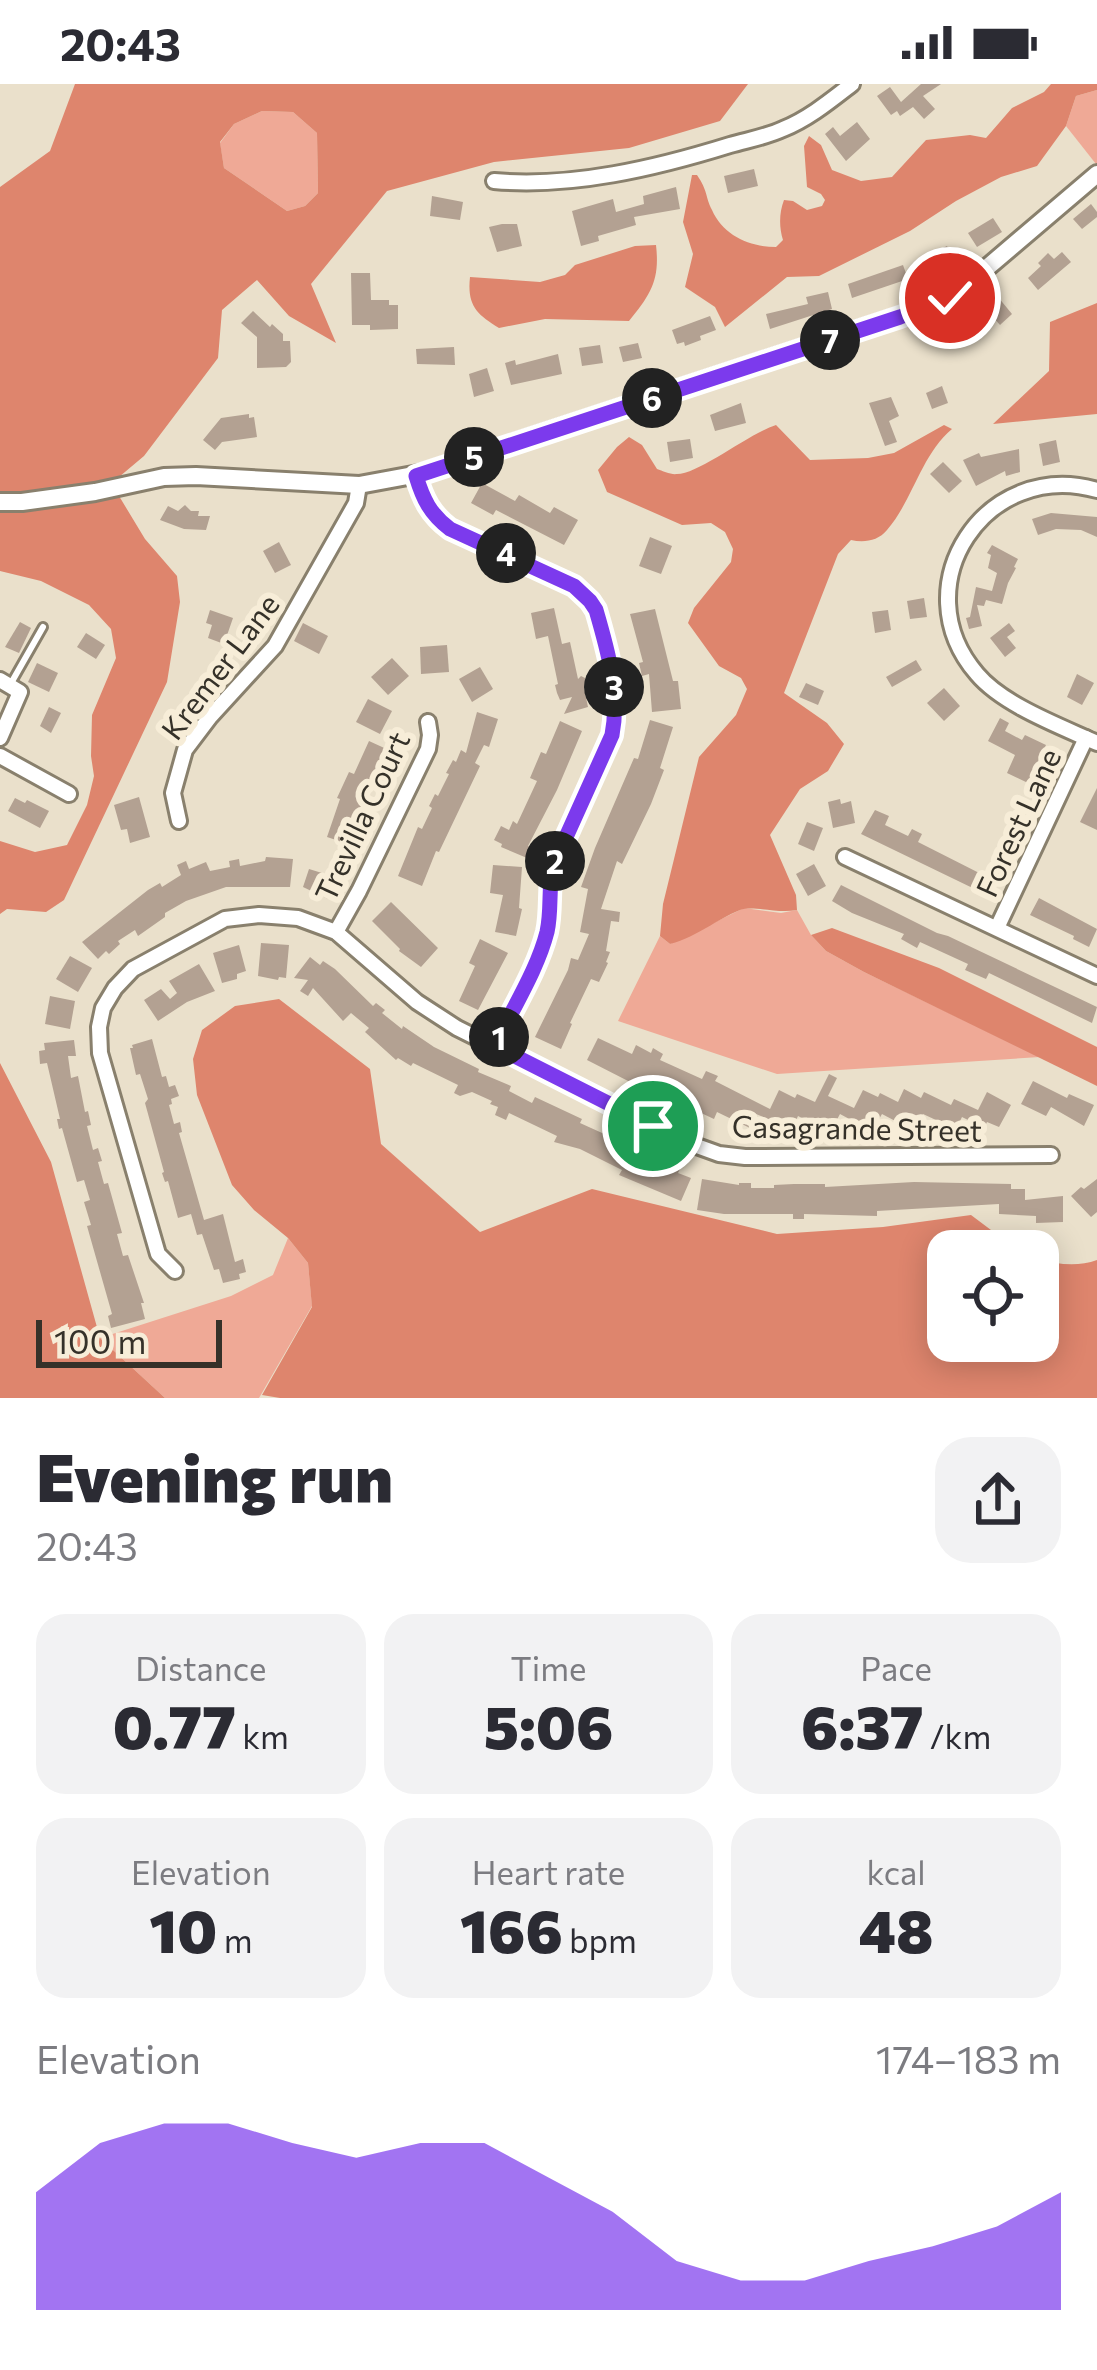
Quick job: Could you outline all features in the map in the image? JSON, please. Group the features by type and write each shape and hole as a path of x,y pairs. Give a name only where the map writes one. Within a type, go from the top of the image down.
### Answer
{"street":[{"path":"494,181 556,181 673,163 785,128 852,84"},
{"path":"0,502 95,492 178,476 359,485 416,476 944,302 1097,174"},
{"path":"416,476 429,509 450,529 574,586 590,601 615,694 612,735 553,866 543,946 495,1046"},
{"path":"1092,741 993,690 968,663 951,626 949,585 957,553 970,530 1012,496 1065,484 1097,490"},
{"name":"Kremer Lane","path":"179,821 173,793 185,750 274,646 356,503 359,485"},
{"path":"0,738 19,695 5,682"},
{"name":"Trevilla Court","path":"336,932 428,749 428,722"},
{"name":"Forest Lane","path":"997,928 1092,741"},
{"path":"0,756 69,794"},
{"path":"845,857 1097,976"},
{"name":"Casagrande Street","path":"176,1271 158,1254 100,1053 99,1027 103,1008 133,970 225,919 259,915 298,919 336,932 417,1002 457,1028 682,1141 719,1154 1052,1155"}],"lane":[{"path":"5,682 44,627"}],"shaded area":[{"path":"75,84 748,84 720,121 629,148 494,162 387,191 311,284 336,343 289,316 257,280 222,310 218,358 144,456 119,477 64,490 0,492 0,187 50,151","holes":["262,111 293,112 317,133 318,193 305,206 287,211 224,168 220,142 234,124"]},
{"path":"1051,84 1097,84 1097,90 1076,96 1066,126 1037,166 1001,177 910,231 819,276 787,277 725,327 715,307 685,287 693,254 683,222 692,175 697,175 717,219 730,233 756,245 776,247 783,240 784,200 807,210 822,206 825,200 807,187 804,146 809,136 821,145 832,170 861,181 892,177 926,140 986,138 1012,108"},
{"path":"1097,90 1096,164 1066,126 1076,96"},
{"path":"262,111 293,112 317,133 318,193 305,206 287,211 224,168 220,143 234,124"},
{"path":"656,245 652,286 629,321 545,319 499,328 472,302 470,277 540,282 565,275 575,265 635,246"},
{"path":"1097,303 1097,414 993,424 1049,371 1050,322"},
{"path":"776,425 810,460 894,453 944,425 952,429 932,452 887,530 870,540 851,540 838,554 784,693 827,723 844,744 828,771 800,789 770,835 796,895 797,910 740,910 670,944 660,936 663,904 699,757 736,715 747,689 741,678 719,666 688,623 694,608 731,562 733,549 725,532 711,523 682,525 607,492 598,470 629,437 642,445 657,469 677,474 698,468"},
{"path":"119,496 145,539 177,576 180,602 167,682 64,900 46,912 7,909 0,914 0,841 35,852 67,845 87,805 94,776 92,715 116,658 111,629 89,605 41,581 0,571 0,510 67,506"},
{"path":"744,908 781,913 797,910 826,951 1040,1057 777,1074 618,1021 660,936 670,944"},
{"path":"832,928 939,968 1097,1047 1097,1086 826,951 811,935"},
{"path":"279,999 370,1069 381,1144 480,1232 592,1189 777,1234 971,1215 991,1230 927,1230 927,1362 1059,1362 1059,1263 1097,1260 1097,1398 262,1395 312,1307 308,1263 232,1185 197,1095 193,1059 202,1030 235,1006"},
{"path":"0,1063 51,1162 100,1338 165,1398 0,1398"},
{"path":"288,1238 308,1263 312,1306 259,1398 165,1398 100,1338 231,1296 273,1275"}],"building":[{"path":"921,84 941,84 923,96 935,109 924,119 913,107 900,116 897,111 891,115 877,96 890,87 901,102"},
{"path":"857,122 870,139 846,161 825,134 833,127 840,136"},
{"path":"754,169 758,186 728,193 724,176"},
{"path":"676,187 680,209 634,217 636,225 581,246 572,211 613,199 616,212 644,204 643,196"},
{"path":"432,196 463,202 460,220 430,216"},
{"path":"1091,204 1097,217 1082,229 1073,219"},
{"path":"993,218 1002,232 977,247 968,233"},
{"path":"517,224 522,246 497,252 489,227"},
{"path":"947,246 953,260 934,269 927,256"},
{"path":"1062,252 1071,262 1038,290 1028,278 1048,253 1054,259"},
{"path":"903,265 908,279 852,298 848,284"},
{"path":"351,273 370,273 371,300 398,305 398,329 352,325"},
{"path":"828,292 832,309 770,329 766,314 808,304 806,297"},
{"path":"998,297 1012,314 1000,325 985,308"},
{"path":"253,311 283,334 283,341 290,341 291,362 286,367 257,368 257,337 241,323"},
{"path":"710,316 716,330 685,346 684,342 677,344 672,330"},
{"path":"638,343 642,358 623,362 619,347"},
{"path":"600,345 603,363 582,366 579,348"},
{"path":"454,347 455,365 417,364 416,349"},
{"path":"558,354 562,374 511,385 505,363 515,360 516,365"},
{"path":"487,368 494,391 474,397 469,374"},
{"path":"942,386 948,403 932,409 926,393"},
{"path":"891,397 899,416 889,421 897,442 885,446 869,403"},
{"path":"741,403 746,423 715,431 710,415"},
{"path":"254,417 257,437 222,442 215,450 203,440 221,418"},
{"path":"690,439 693,458 670,462 667,442"},
{"path":"1056,440 1060,462 1043,466 1039,444"},
{"path":"1019,449 1020,472 1006,476 1005,471 976,486 963,460 979,453 981,457"},
{"path":"943,462 962,481 949,493 930,474"},
{"path":"482,483 515,501 519,495 550,513 554,507 578,520 564,545 496,510 493,515 471,503"},
{"path":"185,505 199,511 198,516 210,516 206,530 184,529 160,520 168,506 178,511"},
{"path":"1051,513 1097,517 1097,537 1081,530 1056,529 1038,535 1032,519"},
{"path":"650,537 672,546 661,574 639,566"},
{"path":"279,542 291,565 275,573 263,551"},
{"path":"992,545 1018,559 1016,568 1002,604 986,600 984,606 977,605 982,626 969,629 966,618 976,587 992,591 997,573 988,568"},
{"path":"924,598 927,617 910,619 907,601"},
{"path":"554,608 562,644 570,642 578,679 585,678 587,687 588,707 564,714 572,697 560,700 548,636 536,639 531,613"},
{"path":"655,609 673,681 678,681 681,709 652,712 649,674 642,676 639,663 643,662 630,614"},
{"path":"210,610 233,618 224,644 208,638"},
{"path":"888,610 891,630 875,633 872,612"},
{"path":"20,622 31,628 19,653 5,647"},
{"path":"303,623 328,636 319,654 294,641"},
{"path":"1009,623 1015,631 1007,637 1016,648 1005,657 990,638"},
{"path":"86,633 105,645 96,659 77,647"},
{"path":"447,645 449,672 421,674 420,647"},
{"path":"392,658 409,676 388,695 371,677"},
{"path":"916,660 922,670 892,687 886,677"},
{"path":"37,663 58,673 49,692 28,682"},
{"path":"480,667 493,689 472,702 459,679"},
{"path":"1077,674 1094,683 1082,705 1067,697"},
{"path":"806,683 824,691 818,705 799,697"},
{"path":"944,688 960,706 944,721 927,703"},
{"path":"368,699 392,711 380,734 356,722"},
{"path":"49,707 61,713 51,733 40,726"},
{"path":"477,712 498,719 422,886 398,876 453,760 461,750 466,753"},
{"path":"1000,718 1009,723 1005,731 1046,745 1028,783 1007,773 1015,755 988,741"},
{"path":"650,720 673,727 660,768 664,770 622,864 617,861 601,909 620,912 619,922 611,921 608,963 599,982 591,979 561,1049 535,1037 571,958 578,960 589,934 580,932 588,889 581,887 634,758 638,759"},
{"path":"560,721 582,731 528,846 532,848 527,858 494,840 501,826 509,830 513,821 517,824 537,781 530,778"},
{"path":"369,741 393,752 382,776 378,774 351,845 327,837 337,798"},
{"path":"1097,788 1097,830 1080,822"},
{"path":"139,797 150,837 130,843 114,805"},
{"path":"15,798 49,811 40,828 8,811"},
{"path":"840,799 841,804 851,801 855,823 833,828 828,802"},
{"path":"875,810 889,816 885,825 908,836 912,829 922,834 918,842 993,880 985,894 861,834"},
{"path":"807,822 823,828 814,851 798,844"},
{"path":"266,857 293,859 290,887 226,887 186,901 138,936 135,930 118,941 109,954 106,951 98,959 82,942 148,890 181,875 177,865 186,861 189,869 206,862 210,871 230,867 229,861 239,859 240,866"},
{"path":"814,864 826,886 808,896 796,874"},
{"path":"493,865 522,867 522,909 516,936 495,932 503,895 490,893"},
{"path":"309,869 335,877 328,899 303,887"},
{"path":"841,885 1097,1007 1092,1023 989,973 986,979 965,970 968,964 920,942 917,948 901,939 904,934 852,913 832,901"},
{"path":"1039,898 1097,929 1089,947 1030,915"},
{"path":"391,902 438,948 421,967 372,921"},
{"path":"480,939 508,953 478,1010 459,1001 475,966 469,963"},
{"path":"261,943 289,945 286,978 258,976"},
{"path":"239,945 246,971 222,983 213,953"},
{"path":"70,956 92,968 78,992 56,979"},
{"path":"310,957 335,969 402,1029 511,1086 509,1091 532,1103 535,1097 680,1169 678,1173 691,1178 681,1201 619,1175 622,1170 580,1149 554,1142 557,1136 509,1113 506,1120 495,1115 498,1107 492,1101 472,1092 460,1096 454,1093 458,1085 396,1060 351,1013 343,1021 313,988 308,996 300,991 308,980 294,978"},
{"path":"199,964 215,991 158,1021 144,1000 161,989 170,999 177,993 169,981"},
{"path":"50,996 75,1001 70,1029 45,1024"},
{"path":"598,1038 632,1054 636,1045 651,1053 653,1048 663,1054 660,1060 702,1079 706,1071 718,1076 715,1081 770,1109 779,1090 815,1102 829,1074 837,1078 828,1096 854,1108 863,1090 898,1102 904,1089 921,1098 924,1092 951,1105 954,1099 978,1110 987,1092 1011,1105 999,1127 987,1122 984,1128 962,1117 957,1127 951,1127 923,1114 917,1126 882,1114 874,1128 866,1128 840,1114 833,1127 798,1116 792,1129 756,1114 750,1128 717,1112 714,1119 699,1112 697,1116 641,1079 632,1083 587,1060"},
{"path":"152,1039 162,1077 166,1076 169,1087 175,1085 179,1096 169,1105 174,1124 180,1122 204,1220 223,1214 235,1262 243,1259 246,1272 239,1274 240,1279 223,1283 191,1214 178,1218 130,1048"},
{"path":"74,1040 76,1056 68,1056 71,1078 78,1076 93,1150 98,1148 104,1184 108,1183 122,1233 117,1234 123,1256 128,1255 144,1303 145,1319 111,1328 108,1316 112,1314 87,1226 91,1225 84,1202 90,1200 84,1180 77,1182 59,1129 47,1063 40,1064 44,1043"},
{"path":"1033,1081 1094,1105 1084,1126 1051,1107 1046,1116 1021,1104"},
{"path":"702,1179 751,1183 751,1188 1011,1184 1011,1189 1025,1189 1025,1200 1063,1196 1063,1222 1036,1223 1036,1216 999,1214 999,1204 877,1211 877,1216 804,1214 804,1219 793,1219 793,1214 724,1214 697,1210"},
{"path":"1097,1179 1097,1212 1091,1217 1071,1196"}],"route":[{"path":"653,1126 495,1046 543,946 553,866 612,735 615,694 596,610 574,586 435,518 416,476 950,298"}]}
